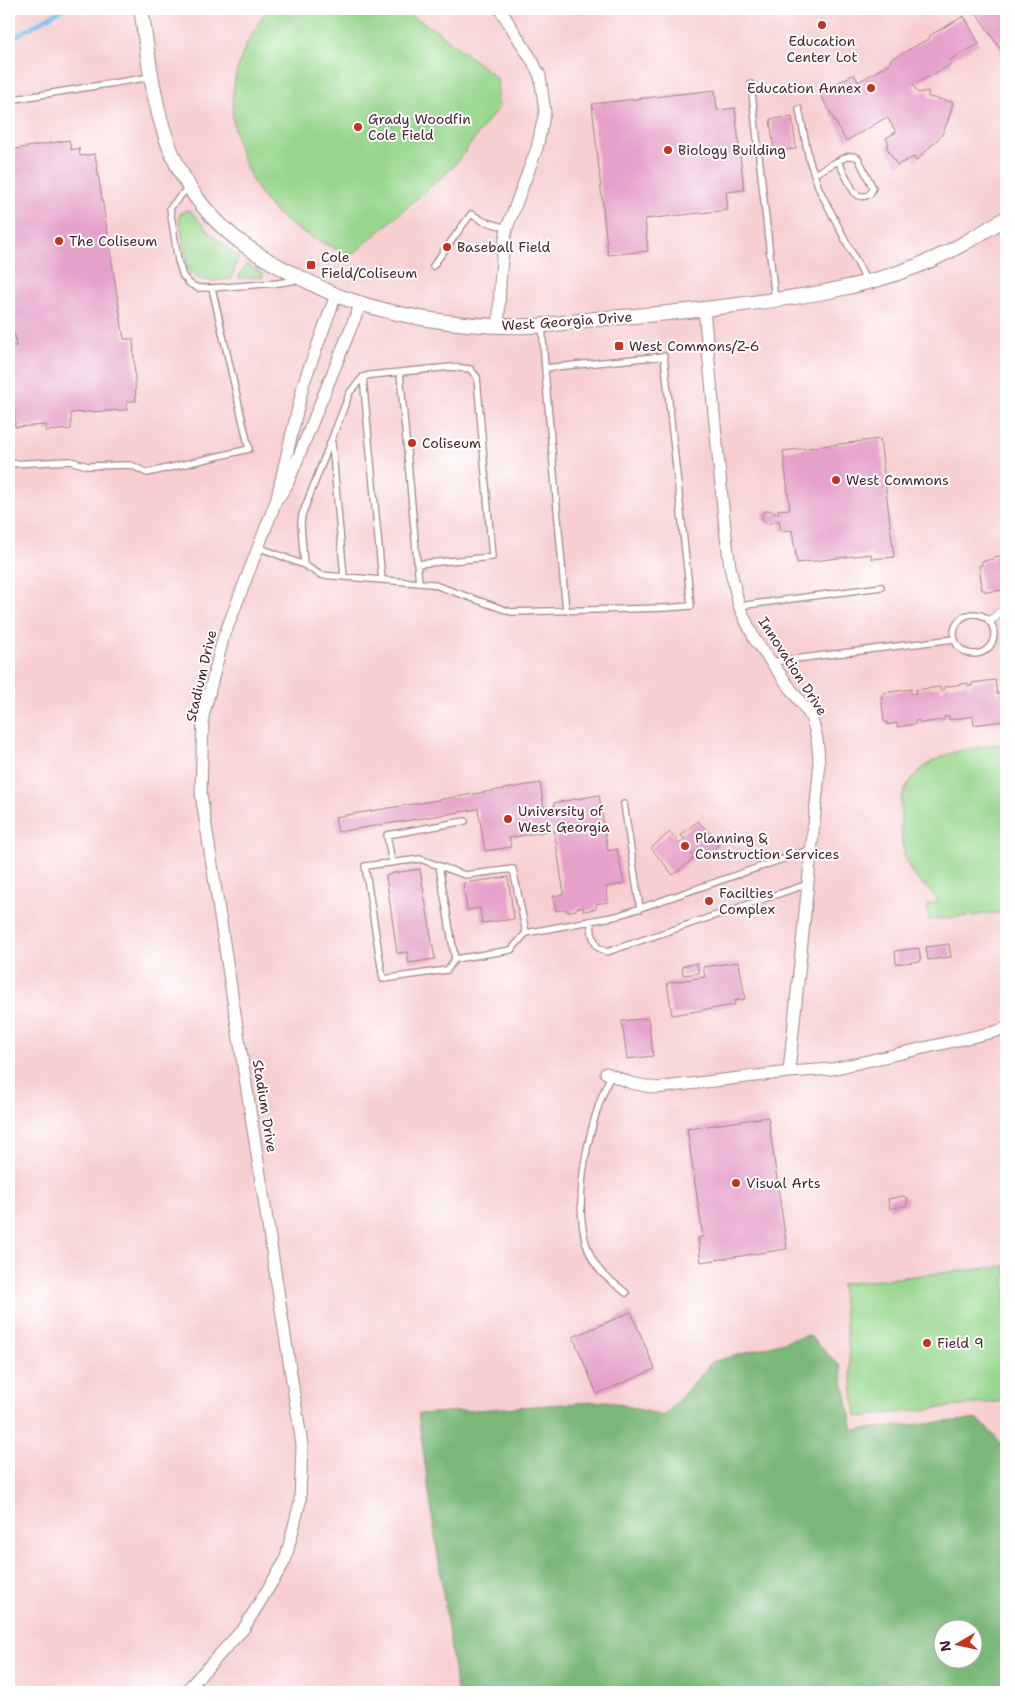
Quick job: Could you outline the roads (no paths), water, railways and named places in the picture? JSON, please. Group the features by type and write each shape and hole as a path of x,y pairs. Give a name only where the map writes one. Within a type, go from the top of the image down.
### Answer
{"street":[{"name":"West Georgia Drive","path":"141,9 160,123 173,156 189,186 217,222 250,250 304,279 336,295 397,313 459,323 499,326 542,325 704,309 800,297 867,282 917,266 967,242 1006,218"},
{"path":"499,326 501,263 507,228 537,148 545,112 544,93 540,76 500,9"},
{"name":"Stadium Drive","path":"185,1692 244,1628 285,1561 300,1502 302,1445 201,794 203,717 223,639 276,501 304,382 336,295"},
{"name":"Stadium Drive","path":"276,501 287,485 362,303"},
{"name":"Innovation Drive","path":"704,309 725,528 730,566 739,606 755,640 810,715 815,727 818,746 819,773 789,1072"},
{"path":"990,621 1006,609"},
{"path":"609,1074 631,1083 656,1088 789,1072 832,1069 1006,1028"}],"lane":[{"path":"9,100 151,77"},
{"path":"751,84 775,300"},
{"path":"799,109 819,189 867,282"},
{"path":"814,174 838,161 849,156 855,156 858,158 872,188 870,194 862,197 854,192 838,161"},
{"path":"189,186 170,208 178,261 183,276 190,284 198,288 212,288 304,279"},
{"path":"433,266 471,214 483,221 507,228"},
{"path":"9,464 70,461 88,466 131,464 146,473 249,450 212,288"},
{"path":"542,325 566,611"},
{"path":"258,547 304,565 320,575 432,584 510,612 691,606 664,356 545,368"},
{"path":"304,565 302,515 350,392 363,377 372,375 451,367 470,369 477,377 492,557 417,564"},
{"path":"400,373 419,583"},
{"path":"363,377 382,580"},
{"path":"331,441 344,577"},
{"path":"739,606 881,587"},
{"path":"978,614 990,621 995,634 991,646 980,654 974,655 961,650 954,639 956,626 965,616 978,614"},
{"path":"770,662 954,639"},
{"path":"624,804 640,909"},
{"path":"392,862 387,835 465,821"},
{"path":"454,959 511,950 526,933 617,916 812,849"},
{"path":"439,866 454,959 447,970 383,979 365,866 420,859 465,875 513,869 526,933"},
{"path":"590,921 597,947 607,952 808,884"},
{"path":"609,1074 600,1097 581,1188 582,1224 589,1250 602,1272 626,1293"}],"waterway":[{"path":"9,40 63,9"}],"place":[{"name":"Education Center Lot","path":"822,25"},
{"name":"Education Annex","path":"871,88"},
{"name":"Grady Woodfin Cole Field","path":"358,127"},
{"name":"Biology Building","path":"668,150"},
{"name":"The Coliseum","path":"59,241"},
{"name":"Baseball Field","path":"447,247"},
{"name":"Cole Field/Coliseum","path":"311,265"},
{"name":"West Commons/Z-6","path":"619,346"},
{"name":"Coliseum","path":"412,443"},
{"name":"West Commons","path":"836,480"},
{"name":"University of West Georgia","path":"508,819"},
{"name":"Planning & Construction Services","path":"685,846"},
{"name":"Facilties Complex","path":"709,901"},
{"name":"Visual Arts","path":"736,1183"},
{"name":"Field 9","path":"927,1343"}]}
